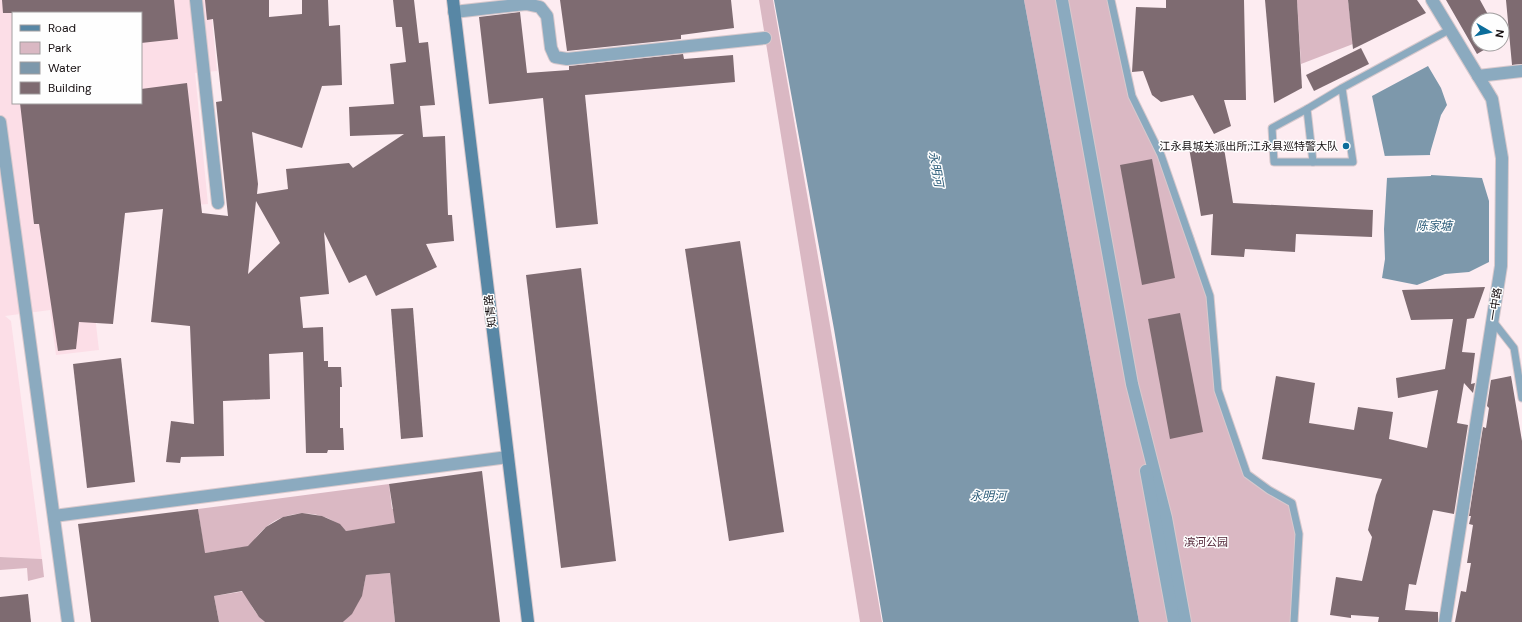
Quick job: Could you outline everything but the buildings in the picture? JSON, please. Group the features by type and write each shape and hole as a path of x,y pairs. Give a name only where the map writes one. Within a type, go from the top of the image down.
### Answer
{"main road":[{"name":"知青路","path":"453,0 528,622"}],"street":[{"path":"196,0 218,203"},
{"path":"1062,0 1136,398 1152,505 1174,622"},
{"name":"一中路","path":"1432,0 1492,98 1502,158 1500,266 1445,622"},
{"path":"454,12 526,2 540,7 547,16 551,48 556,57 568,59 765,38"},
{"path":"1478,76 1522,71"},
{"path":"0,122 68,622"},
{"path":"1136,398 1166,518 1185,622"},
{"path":"54,516 508,457"}],"lane":[{"path":"1111,0 1132,96 1161,155 1210,296 1218,390 1247,474 1269,490 1292,503 1299,534 1294,622"},
{"path":"1342,88 1353,162 1274,162 1272,128 1342,88 1450,30"},
{"path":"1307,109 1313,162"},
{"path":"1492,320 1514,348 1518,350 1522,398"}],"shaded area":[{"path":"0,0 210,0 217,71 195,73 208,204 83,215 99,350 56,355 50,310 5,316 11,321 42,559 0,557"}],"green space":[{"path":"759,0 773,0 882,622 860,622"},
{"name":"滨河公园","path":"1024,0 1109,0 1132,96 1161,155 1194,237 1210,296 1218,390 1247,474 1292,503 1299,534 1294,622 1139,622"},
{"path":"1297,0 1348,0 1353,44 1301,64"},
{"path":"389,484 392,509 404,507 407,522 346,531 337,523 314,514 291,515 279,519 269,525 257,536 251,546 185,556 183,546 203,543 198,509"},
{"path":"0,557 42,559 44,577 28,581 27,568 0,570"},
{"path":"390,573 395,622 343,622 353,611 359,601 366,575"},
{"path":"246,591 253,608 265,622 219,622 214,596"}],"water":[{"name":"永明河","path":"774,0 1024,0 1139,622 883,622 834,329"},
{"name":"陈家塘","path":"1428,66 1441,88 1447,105 1441,115 1430,153 1431,175 1482,178 1489,201 1489,262 1469,272 1445,274 1417,285 1382,278 1385,259 1384,229 1387,178 1385,157 1372,96"}],"pier":[{"path":"1432,155 1431,176 1385,178 1382,156"}],"place":[{"name":"江永县城关派出所;江永县巡特警大队","path":"1346,146"}]}
